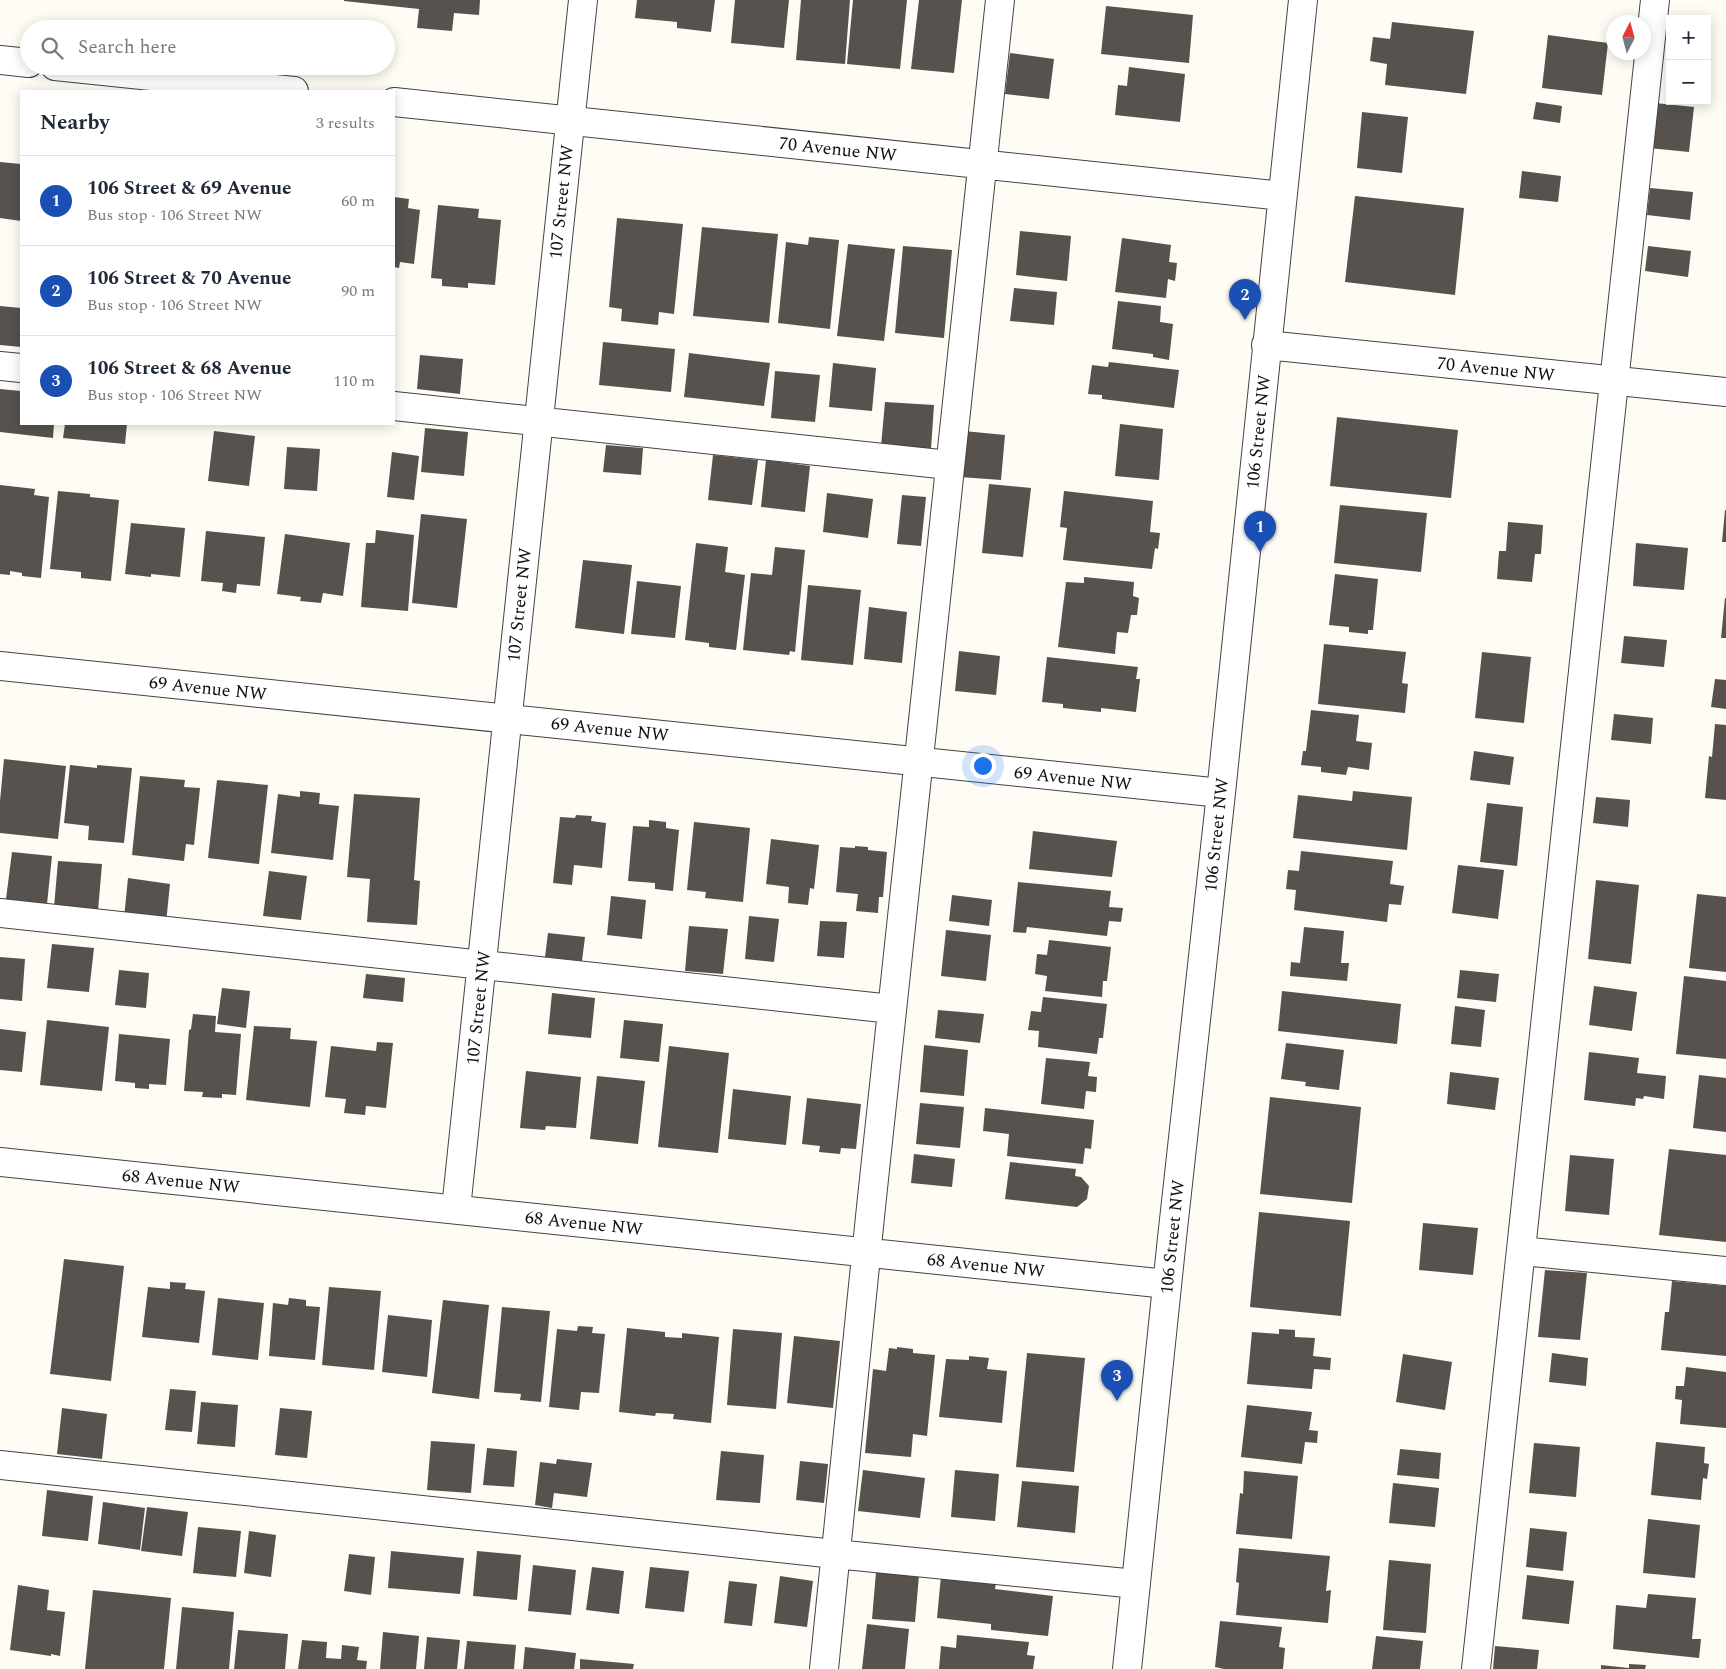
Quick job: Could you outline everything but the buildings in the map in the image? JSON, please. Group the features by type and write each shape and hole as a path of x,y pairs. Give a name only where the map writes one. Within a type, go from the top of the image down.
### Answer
{"street":[{"name":"107 Street NW","path":"456,1209 583,0"},
{"path":"824,1669 949,465 1000,0"},
{"name":"106 Street NW","path":"1127,1669 1221,793 1303,0"},
{"path":"1476,1669 1655,0"},
{"path":"0,60 20,63"},
{"path":"141,75 284,90"},
{"name":"70 Avenue NW","path":"395,102 1282,196"},
{"name":"70 Avenue NW","path":"1266,345 1726,392"},
{"path":"0,366 20,368"},
{"path":"395,406 949,465"},
{"name":"69 Avenue NW","path":"0,666 1221,793"},
{"path":"0,913 892,1009"},
{"name":"68 Avenue NW","path":"0,1162 1167,1284"},
{"path":"1521,1251 1726,1271"},
{"path":"0,1464 835,1554 1136,1584"}],"place":[{"name":"106 Street & 70 Avenue","path":"1245,320"},
{"name":"106 Street & 69 Avenue","path":"1260,552"},
{"name":"106 Street & 68 Avenue","path":"1117,1401"}]}
